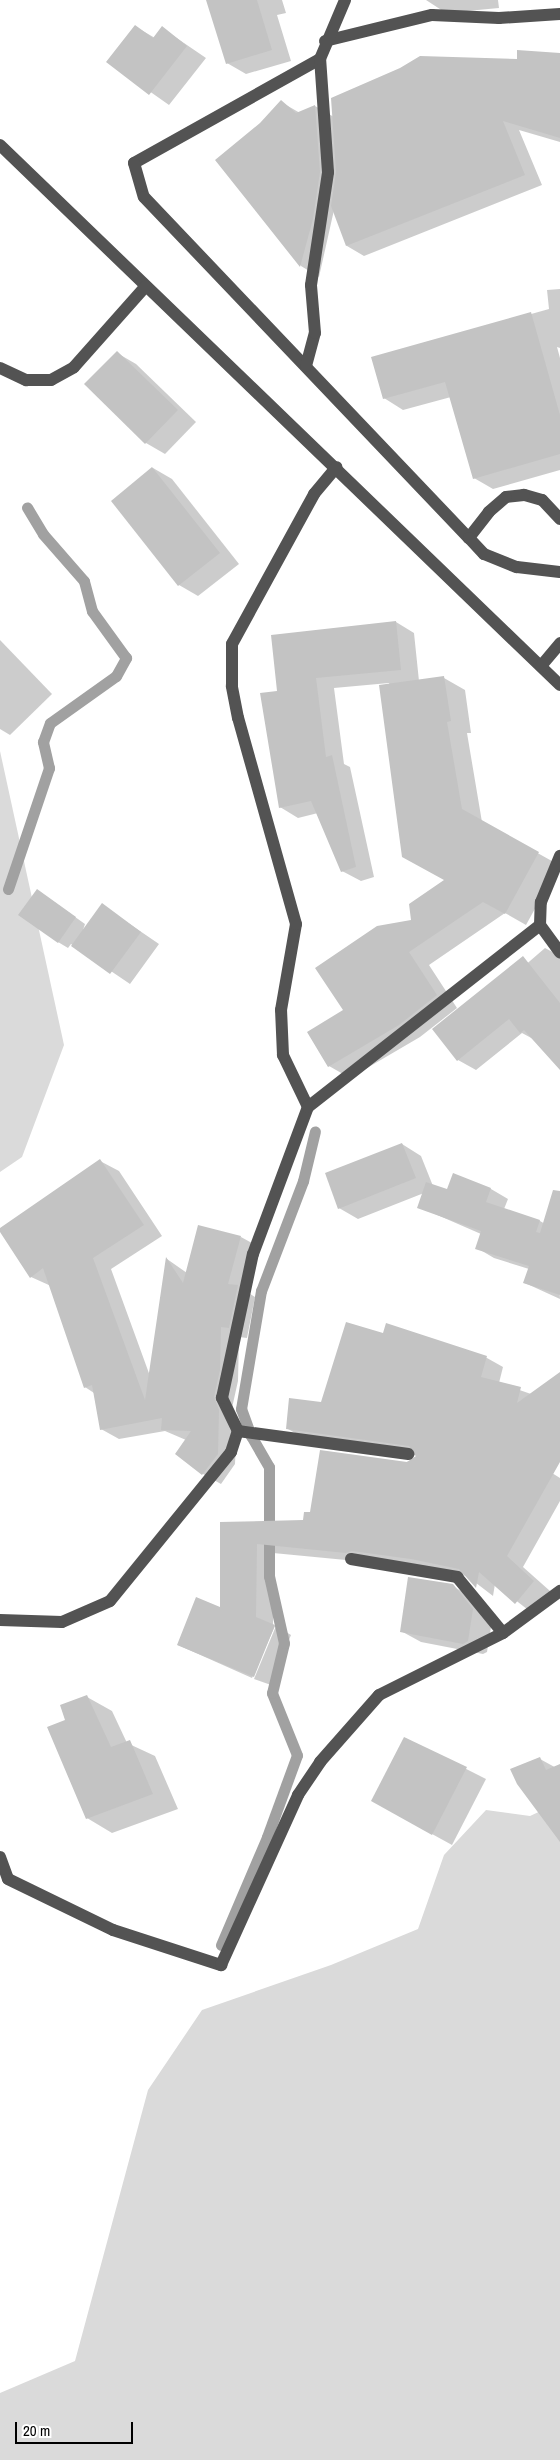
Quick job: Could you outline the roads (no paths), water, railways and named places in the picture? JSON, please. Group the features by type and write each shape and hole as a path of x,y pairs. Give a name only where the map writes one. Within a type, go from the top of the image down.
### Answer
{"street":[{"path":"306,366 315,332 311,285 328,172 320,59 325,41 345,0"},
{"path":"325,41 432,15 499,18 560,14"},
{"path":"320,59 134,163 144,197 484,554 517,567 560,572"},
{"path":"0,145 336,467 403,536 560,685"},
{"path":"0,368 26,380 51,380 59,376 74,367 146,286"},
{"path":"308,1107 283,1055 280,1010 296,924 238,718 232,686 232,644 314,494 336,467"},
{"path":"469,538 489,512 506,497 524,495 542,500 560,519"},
{"path":"541,666 560,644"},
{"path":"560,856 541,902 540,925 560,953"},
{"path":"0,1620 62,1622 110,1601 231,1452 238,1431 222,1398 253,1254 308,1107 540,925"},
{"path":"238,1431 408,1454"},
{"path":"351,1559 457,1577 503,1633"},
{"path":"0,1857 4,1881 113,1930 221,1965 298,1795 320,1762 379,1696 503,1633 560,1591"}],"waterway":[{"path":"8,889 49,768 43,742 50,723 116,676 126,658 92,611 84,581 43,534 27,507"},
{"path":"221,1945 267,1837 297,1755 272,1693 284,1643 269,1576 269,1467 251,1436 241,1409 261,1291 303,1181 315,1131"}]}
